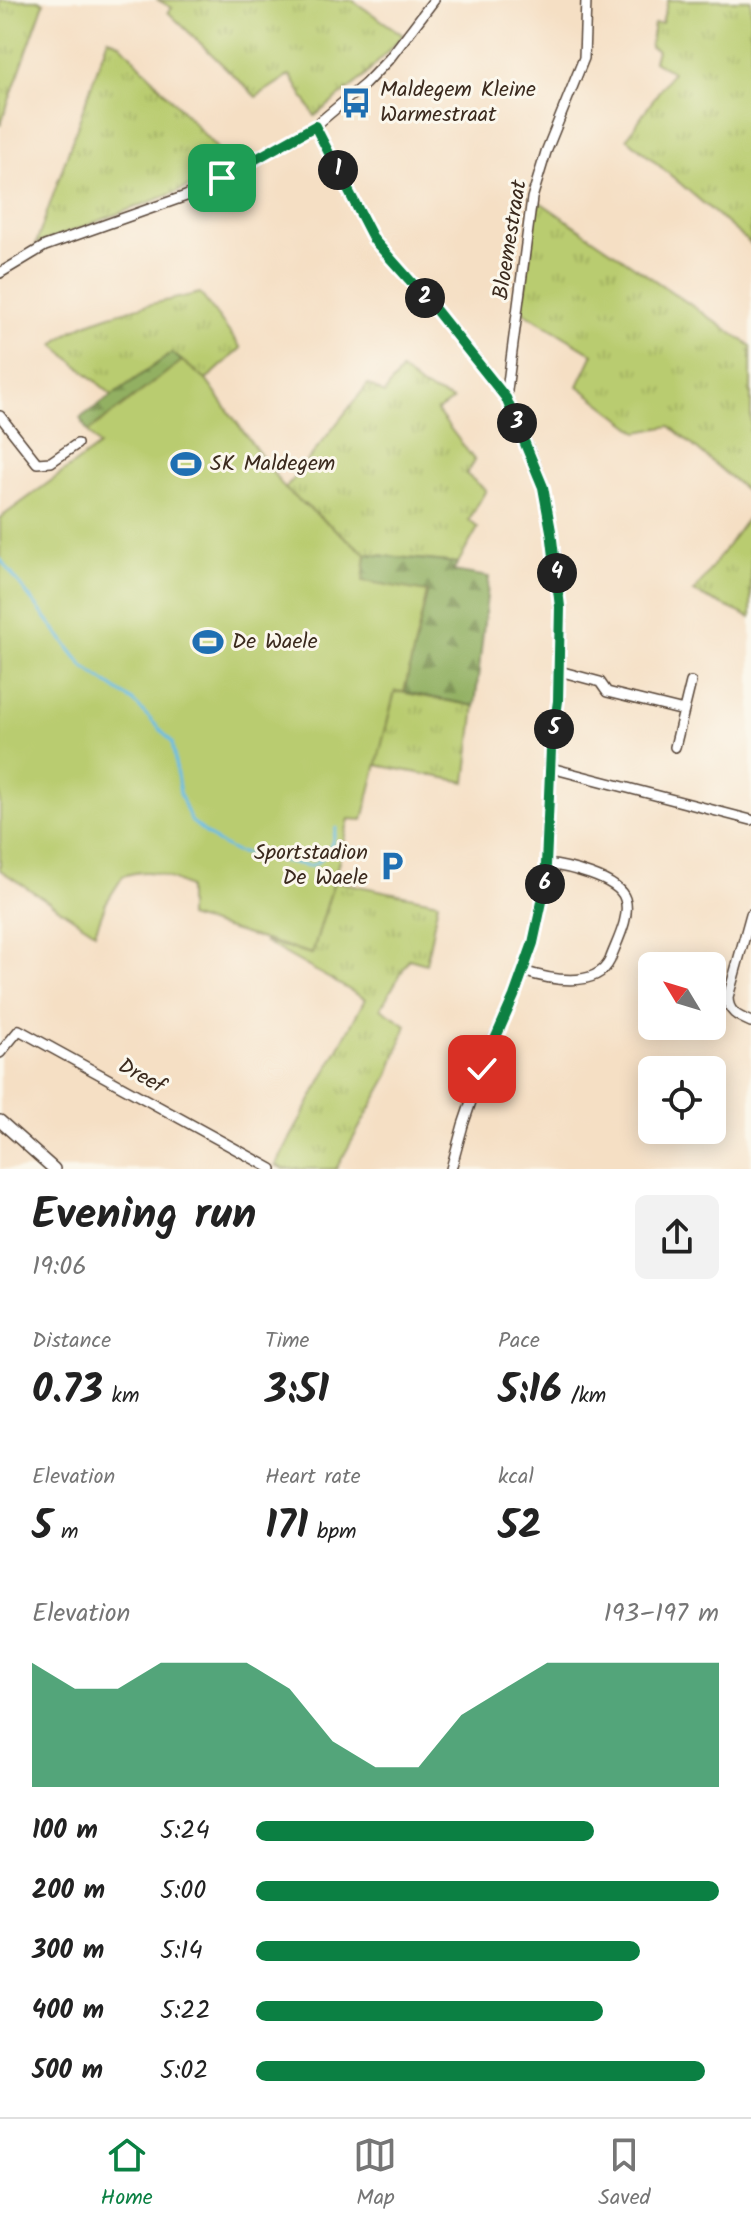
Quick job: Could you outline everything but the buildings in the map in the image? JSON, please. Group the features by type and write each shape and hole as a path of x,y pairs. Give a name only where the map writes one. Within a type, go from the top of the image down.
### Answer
{"street":[{"path":"0,273 45,246 186,196 315,126 365,84 389,59 434,0"},
{"name":"Bloemestraat","path":"506,398 532,198 546,152 584,58 586,0"},
{"name":"Bloemestraat","path":"315,126 374,240 431,304 506,398 543,487 551,531 560,607 559,671 545,888 533,943 514,996 489,1049 451,1169"},
{"path":"0,416 37,463 51,462 77,444"},
{"path":"559,671 600,682 607,692 684,711"},
{"path":"675,747 691,682"},
{"path":"551,768 751,820"},
{"path":"523,971 568,981 600,971 610,960 626,909 622,892 609,882 562,866 546,864"},
{"path":"751,914 728,997 728,1007 734,1014 751,1022"},
{"name":"Dreef","path":"0,1053 19,1030 272,1169"},
{"path":"0,1121 54,1169"}],"green space":[{"path":"0,0 38,0 44,3 0,126"},
{"path":"158,0 352,0 403,35 364,77 315,116 290,75 256,97 168,12 172,8"},
{"path":"668,0 751,0 751,244 627,138 672,72 654,61 657,50 650,47 654,24 662,23"},
{"path":"108,38 121,44 233,166 177,192 36,244"},
{"path":"537,200 751,346 751,495 670,426 638,432 578,386 593,354 522,311"},
{"path":"200,293 241,348 206,380 172,353 113,396 54,345 102,318"},
{"path":"172,353 182,361 88,432 80,418"},
{"name":"De Waele","path":"182,361 206,380 285,489 366,554 363,581 427,592 404,692 395,691 363,820 349,819 312,954 188,917 188,887 156,873 123,876 106,903 95,932 0,870 0,518 99,446 88,432"},
{"path":"401,370 422,387 453,400 437,411 475,461 466,474 486,490 469,520 478,528 458,563 366,554 285,489 368,384 384,394"},
{"path":"751,513 751,618 694,592"},
{"path":"366,554 458,563 453,571 489,577 475,706 404,692 427,593 362,581"},
{"path":"395,691 475,706 466,782 376,765"},
{"path":"334,881 438,902 426,964 409,959 381,1008 406,1025 389,1075 336,1169 284,1169 276,1165 365,999 263,941 312,954"}],"waterway":[{"path":"0,559 84,667 134,702 172,742 180,794 191,821 217,842 236,852 310,866 328,851 336,828"},
{"path":"529,910 531,898"},
{"path":"520,953 527,924"}],"place":[{"name":"Maldegem Kleine Warmestraat","path":"356,103"},
{"name":"SK Maldegem","path":"186,464"},
{"name":"De Waele","path":"208,642"},
{"name":"Sportstadion De Waele","path":"392,866"}],"route":[{"path":"222,178 315,126 374,240 431,304 506,398 543,487 556,560 560,607 558,701 551,749 545,888 533,943 482,1069"}]}
